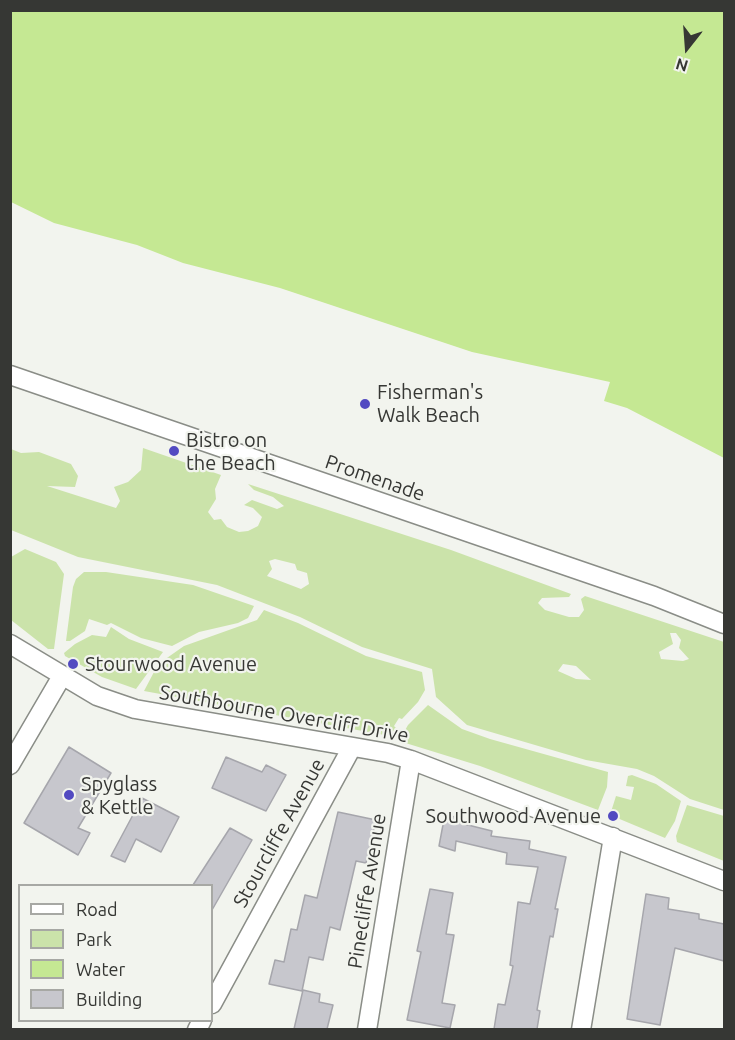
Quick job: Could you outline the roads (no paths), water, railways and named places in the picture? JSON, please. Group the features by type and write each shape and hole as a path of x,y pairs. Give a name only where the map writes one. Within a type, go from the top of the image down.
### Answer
{"street":[{"name":"Promenade","path":"10,375 348,493 654,596 724,624"},
{"name":"Southbourne Overcliff Drive","path":"10,644 97,696 135,709 352,747 411,760 724,881"},
{"path":"10,765 62,676"},
{"name":"Stourcliffe Avenue","path":"213,1002 352,747"},
{"name":"Pinecliffe Avenue","path":"367,1029 411,760"},
{"path":"581,1029 613,837"}],"water":[{"path":"10,11 724,11 724,458 627,408 604,401 610,382 472,352 280,288 183,263 137,245 54,223 11,202"}],"place":[{"name":"Fisherman's Walk Beach","path":"365,404"},
{"name":"Bistro on the Beach","path":"174,451"},
{"name":"Stourwood Avenue","path":"73,664"},
{"name":"Spyglass & Kettle","path":"69,795"},
{"name":"Southwood Avenue","path":"613,816"}]}
